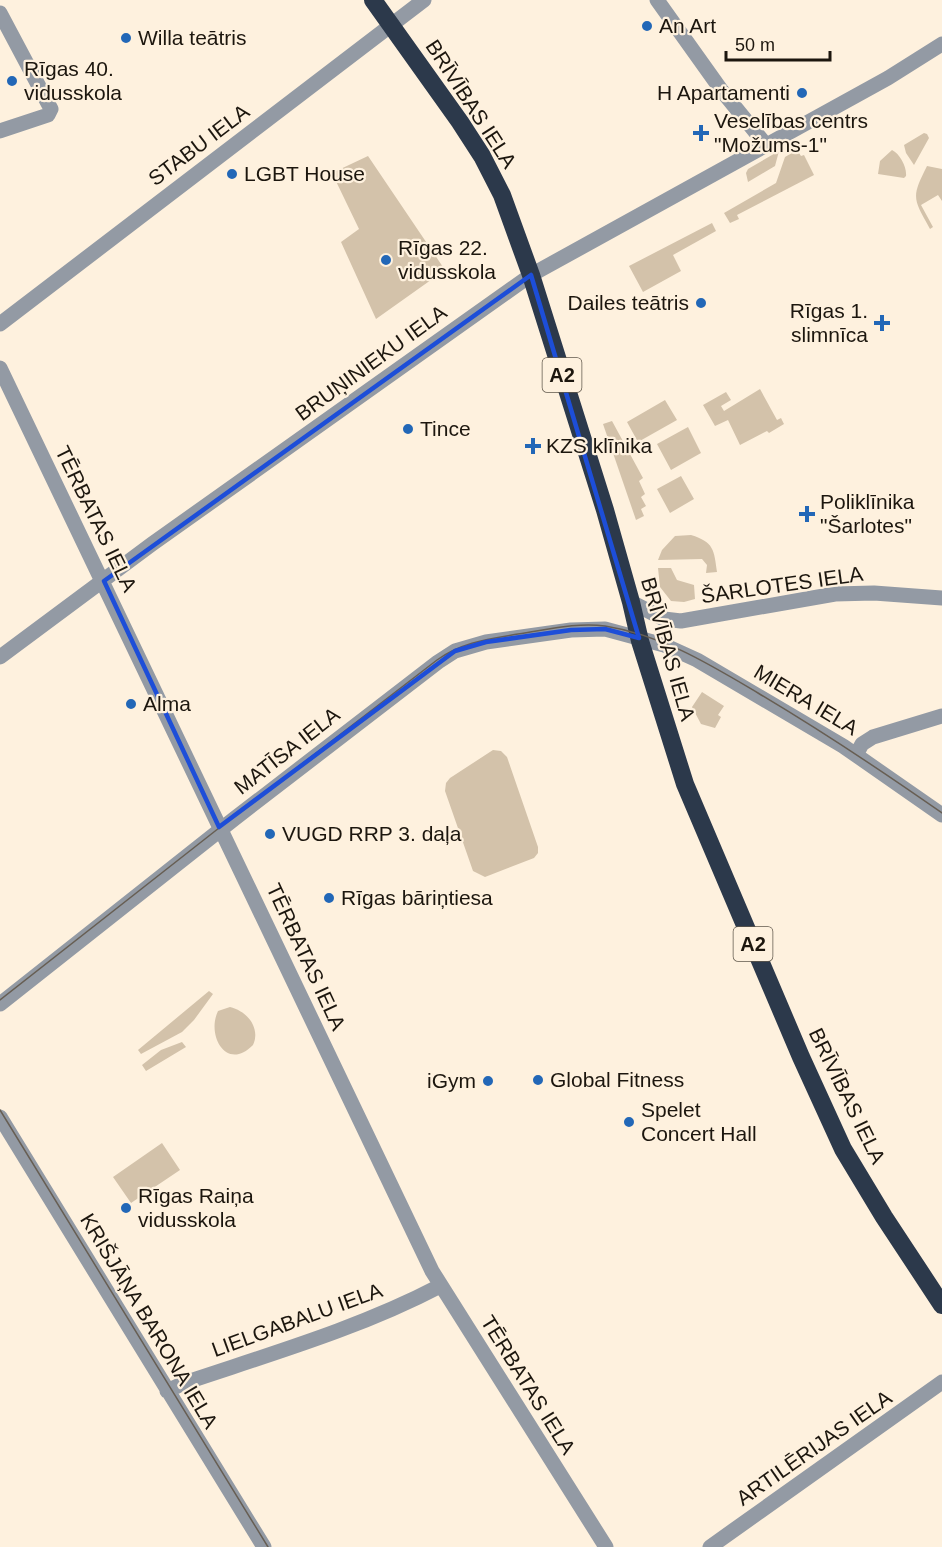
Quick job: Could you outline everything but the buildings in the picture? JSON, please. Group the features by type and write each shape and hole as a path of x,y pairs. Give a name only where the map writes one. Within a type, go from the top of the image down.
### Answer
{"highway":[{"name":"BRĪVĪBAS IELA","path":"373,0 482,156 494,177 513,222 531,275 604,510 639,638 685,783 846,1155 942,1305"}],"street":[{"name":"STABU IELA","path":"0,324 424,0"},
{"path":"657,0 722,91 766,145"},
{"path":"0,13 51,109 48,115 0,131"},
{"name":"BRUŅINIEKU IELA","path":"0,657 152,544 531,275 888,78 942,44"},
{"name":"TĒRBATAS IELA","path":"0,368 440,1286 606,1547"},
{"name":"ŠARLOTES IELA","path":"631,602 664,619 681,621 835,594 874,593 942,598"},
{"name":"MATĪSA IELA","path":"0,1004 221,828 455,651 486,642 571,630 605,629 639,638"},
{"name":"MIERA IELA","path":"639,638 674,648 697,660 855,755 942,815"},
{"path":"855,755 862,744 873,737 942,716"},
{"name":"KRIŠJĀŅA BARONA IELA","path":"0,1117 257,1544"},
{"name":"LIELGABALU IELA","path":"167,1391 184,1383 333,1332 440,1286"},
{"name":"ARTILĒRIJAS IELA","path":"710,1547 942,1382"}],"highlighted area":[{"path":"531,275 639,638 605,629 571,630 486,642 455,651 219,827 104,581"}],"shaded area":[{"path":"924,133 929,138 914,165 904,145"},
{"path":"797,150 801,156 804,155 814,175 737,215 739,219 730,223 724,213 776,183 785,157"},
{"path":"892,150 898,154 904,165 906,176 904,178 878,174 880,161"},
{"path":"779,151 775,166 748,182 746,173 748,169"},
{"path":"368,156 445,270 376,319 341,242 359,229 332,173"},
{"path":"927,166 942,169 942,201 938,195 921,205 933,227 930,229 916,198 918,185"},
{"path":"712,223 716,231 673,255 681,271 643,292 629,266"},
{"path":"760,389 777,420 781,418 784,424 740,445 728,420 715,426 703,405 726,392 731,400 721,406 724,411"},
{"path":"665,400 677,420 638,442 627,422"},
{"path":"612,421 643,478 639,481 645,494 641,497 646,506 641,509 644,516 636,520 603,424"},
{"path":"688,427 701,453 671,470 657,444"},
{"path":"681,476 694,499 670,513 657,489"},
{"path":"691,535 709,544 712,548 717,572 706,573 707,565 702,559 658,560 662,550 675,536"},
{"path":"658,568 671,568 677,580 694,585 695,599 684,602 671,601 660,587"},
{"path":"702,692 724,706 718,715 721,717 715,728 701,724 692,707"},
{"path":"493,750 501,751 507,757 538,847 538,853 534,858 485,877 473,871 445,791 446,783 450,778"},
{"path":"209,991 213,994 182,1032 141,1054 138,1050"},
{"path":"230,1007 247,1016 255,1032 253,1045 235,1055 221,1048 215,1031 218,1011"},
{"path":"182,1042 186,1047 146,1071 142,1065 161,1050"},
{"path":"162,1143 180,1170 131,1203 113,1177"}],"tram line":[{"path":"0,1000 437,660 456,649 486,640 584,625 605,626 646,636 703,661 782,707 942,813"},
{"path":"0,1110 268,1547"}],"place":[{"name":"An Art","path":"647,26"},
{"name":"Willa teātris","path":"126,38"},
{"name":"Rīgas 40. vidusskola","path":"12,81"},
{"name":"H Apartamenti","path":"802,93"},
{"name":"Veselības centrs \"Možums-1\"","path":"701,133"},
{"name":"LGBT House","path":"232,174"},
{"name":"Rīgas 22. vidusskola","path":"386,260"},
{"name":"Dailes teātris","path":"701,303"},
{"name":"Rīgas 1. slimnīca","path":"882,323"},
{"name":"Tince","path":"408,429"},
{"name":"KZS klīnika","path":"533,446"},
{"name":"Poliklīnika \"Šarlotes\"","path":"807,514"},
{"name":"Alma","path":"131,704"},
{"name":"VUGD RRP 3. daļa","path":"270,834"},
{"name":"Rīgas bāriņtiesa","path":"329,898"},
{"name":"Global Fitness","path":"538,1080"},
{"name":"iGym","path":"488,1081"},
{"name":"Spelet Concert Hall","path":"629,1122"},
{"name":"Rīgas Raiņa vidusskola","path":"126,1208"}]}
